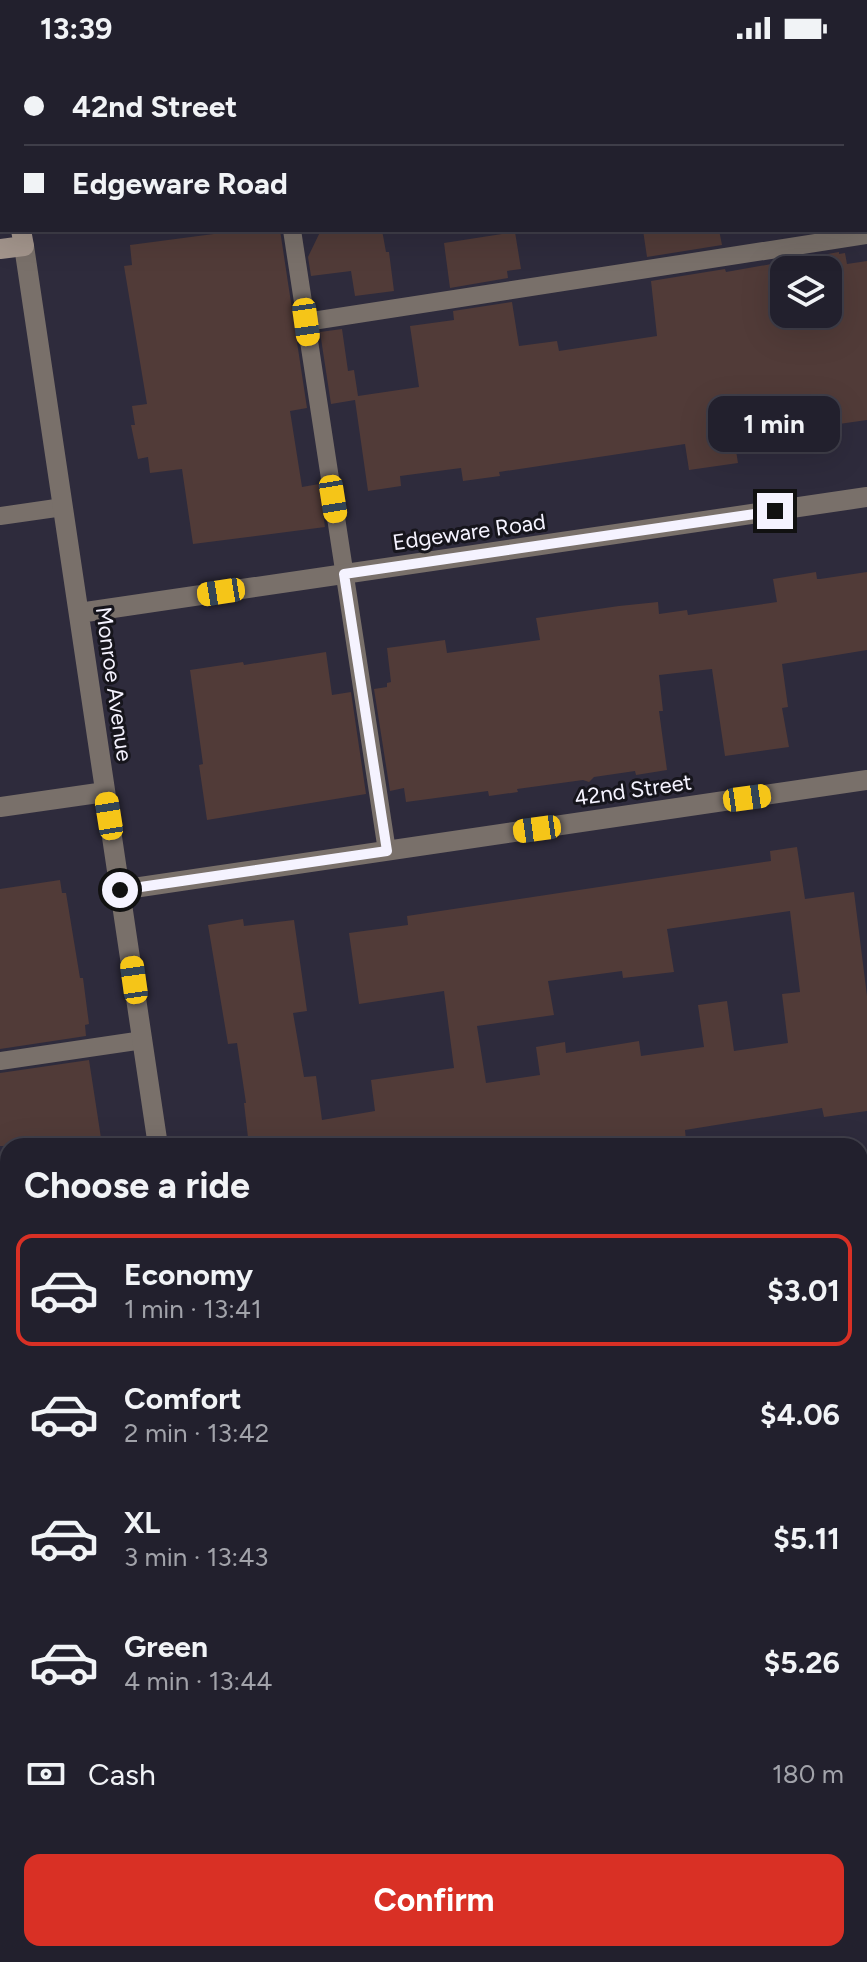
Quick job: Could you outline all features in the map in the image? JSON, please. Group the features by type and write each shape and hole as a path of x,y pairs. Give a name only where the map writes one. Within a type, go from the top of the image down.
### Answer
{"street":[{"path":"0,249 22,238"},
{"name":"Monroe Avenue","path":"22,238 157,1138"},
{"name":"Edgeware Road","path":"79,613 867,497"},
{"name":"42nd Street","path":"120,890 867,780"},
{"path":"0,807 105,792"}],"lane":[{"path":"292,232 387,851"},
{"path":"306,322 867,235"},
{"path":"0,516 63,507"},
{"path":"0,1061 143,1040"}],"building":[{"path":"229,232 280,232 307,408 290,411 302,487 319,484 325,527 193,544 182,469 150,473 148,457 138,459 131,425 135,425 132,406 147,404 124,266 132,265 130,245"},
{"path":"320,232 382,232 386,252 389,252 394,291 355,296 351,271 311,276 308,257"},
{"path":"515,232 521,269 507,271 508,278 450,288 444,243"},
{"path":"643,232 719,232 722,245 647,257"},
{"path":"839,252 845,253 847,264 867,261 867,420 839,424 839,420 745,433 745,437 734,438 738,463 689,470 685,444 499,472 500,476 463,481 461,468 400,476 401,486 368,491 355,400 331,404 320,332 342,329 348,371 354,370 358,396 419,387 410,326 454,320 453,311 512,302 519,346 557,341 559,351 657,336 651,281 725,269 726,272 770,264 770,328 842,328 842,256 816,256"},
{"path":"816,572 817,579 820,579 867,572 867,650 782,664 788,707 782,708 789,747 725,756 712,669 659,675 663,711 659,711 667,770 636,775 635,771 594,777 589,782 583,780 517,789 518,792 489,796 488,791 406,802 404,788 390,791 374,689 387,687 387,683 391,682 387,648 445,640 447,653 540,640 536,618 619,606 658,602 659,614 687,610 688,615 777,602 773,579"},
{"path":"326,652 332,695 351,692 366,794 207,820 190,670"},
{"path":"797,847 805,899 854,892 867,996 867,1111 824,1117 822,1108 685,1130 686,1138 248,1138 237,1043 228,1044 208,925 243,919 244,926 294,920 307,1011 293,1013 304,1077 316,1076 322,1120 375,1111 371,1080 454,1068 444,991 359,1004 349,933 408,925 407,916 771,861 770,851","holes":["790,911 800,992 782,994 788,1043 734,1051 727,1001 698,1005 704,1047 641,1056 639,1041 566,1053 565,1042 536,1047 540,1075 486,1083 477,1026 554,1015 548,981 622,971 623,978 674,972 667,929"]},
{"path":"60,880 62,893 66,893 80,978 83,978 89,1024 85,1025 86,1036 0,1049 0,889"},
{"path":"89,1060 101,1138 0,1138 0,1073"}],"route":[{"path":"120,890 387,851 344,574 775,511"}]}
